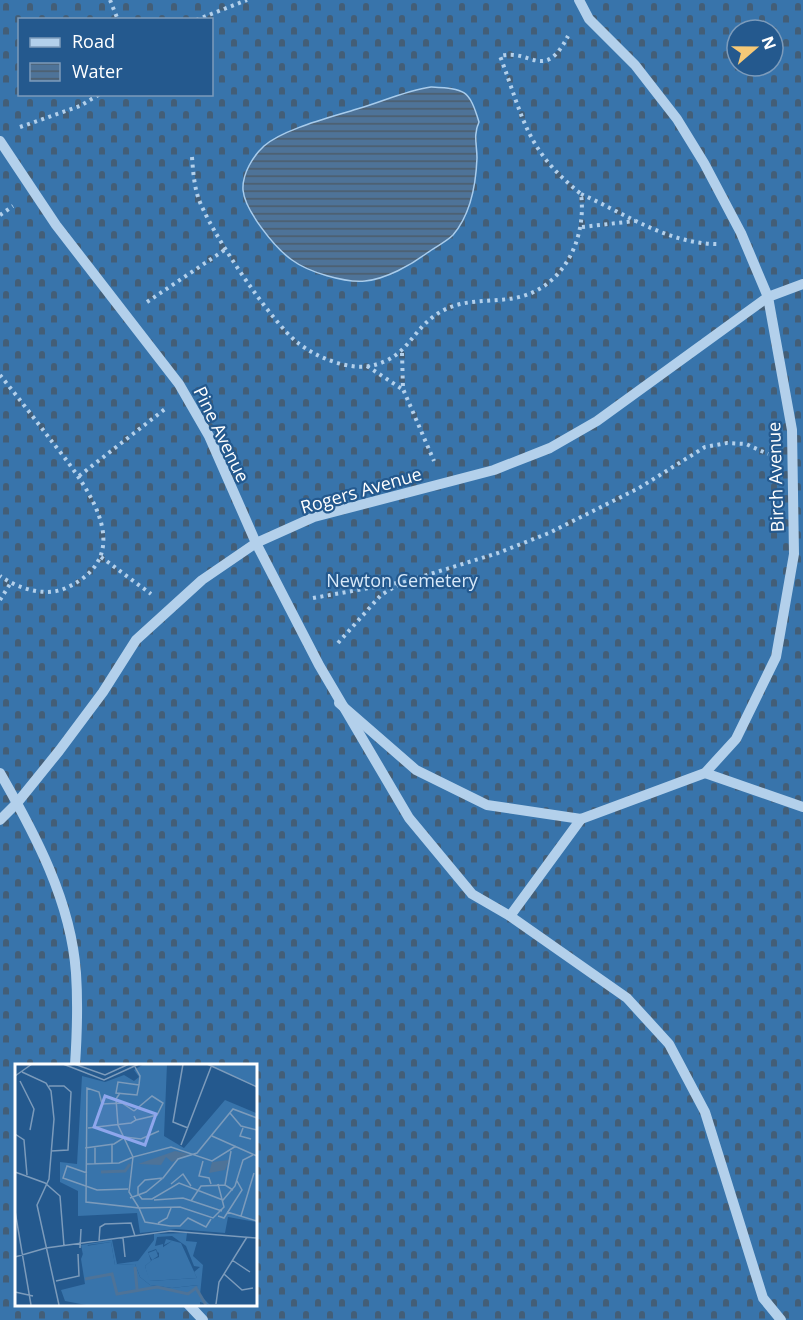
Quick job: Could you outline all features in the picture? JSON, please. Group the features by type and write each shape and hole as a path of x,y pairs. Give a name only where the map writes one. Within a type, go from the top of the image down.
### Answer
{"lane":[{"name":"Birch Avenue","path":"579,0 589,19 635,65 677,119 704,163 746,245 768,297 792,430 794,554 776,657 736,739 705,773"},
{"name":"Pine Avenue","path":"0,141 56,225 185,394 209,436 256,543 339,703 409,818 472,894 510,916 627,998 669,1044 705,1112 763,1298 781,1320"},
{"name":"Rogers Avenue","path":"0,820 17,803 103,692 136,640 202,580 256,543 314,517 494,470 550,448 597,421 768,297 803,284"},
{"path":"339,703 416,770 487,804 581,819 705,773 803,807"},
{"path":"0,773 49,866 65,914 76,972 75,1064"},
{"path":"510,916 581,819"},
{"path":"189,1305 203,1320"}],"path":[{"path":"110,0 117,18"},
{"path":"201,18 247,0"},
{"path":"579,0 567,38 556,56 541,62 509,54 500,56 525,129 545,160 581,194 682,240 710,244 746,245"},
{"path":"10,131 80,106 97,96"},
{"path":"192,157 199,199 226,249 275,319 298,344 327,359 367,366 403,389"},
{"path":"367,366 391,360 402,353 420,327 432,316 448,308 461,304 514,298 540,288 558,275 569,261 582,227 581,194"},
{"path":"582,227 635,220"},
{"path":"127,316 226,249"},
{"path":"402,353 403,389 442,484"},
{"path":"0,375 79,476 100,513 103,531 101,557 76,584 58,592 21,589 0,576"},
{"path":"79,476 185,394"},
{"path":"287,603 401,583 549,533 639,488 705,447 727,443 746,444 766,453 793,471"},
{"path":"101,557 170,608"},
{"path":"319,665 381,595 401,583"},
{"path":"0,600 10,584"}],"green space":[{"name":"Newton Cemetery","path":"0,0 803,0 803,1320 0,1320"}],"water":[{"path":"431,87 458,90 464,93 472,103 479,122 476,136 477,158 474,188 464,218 453,235 406,267 365,281 337,278 317,272 292,260 262,228 245,199 244,178 252,160 260,150 272,140 295,129 402,94"}]}
